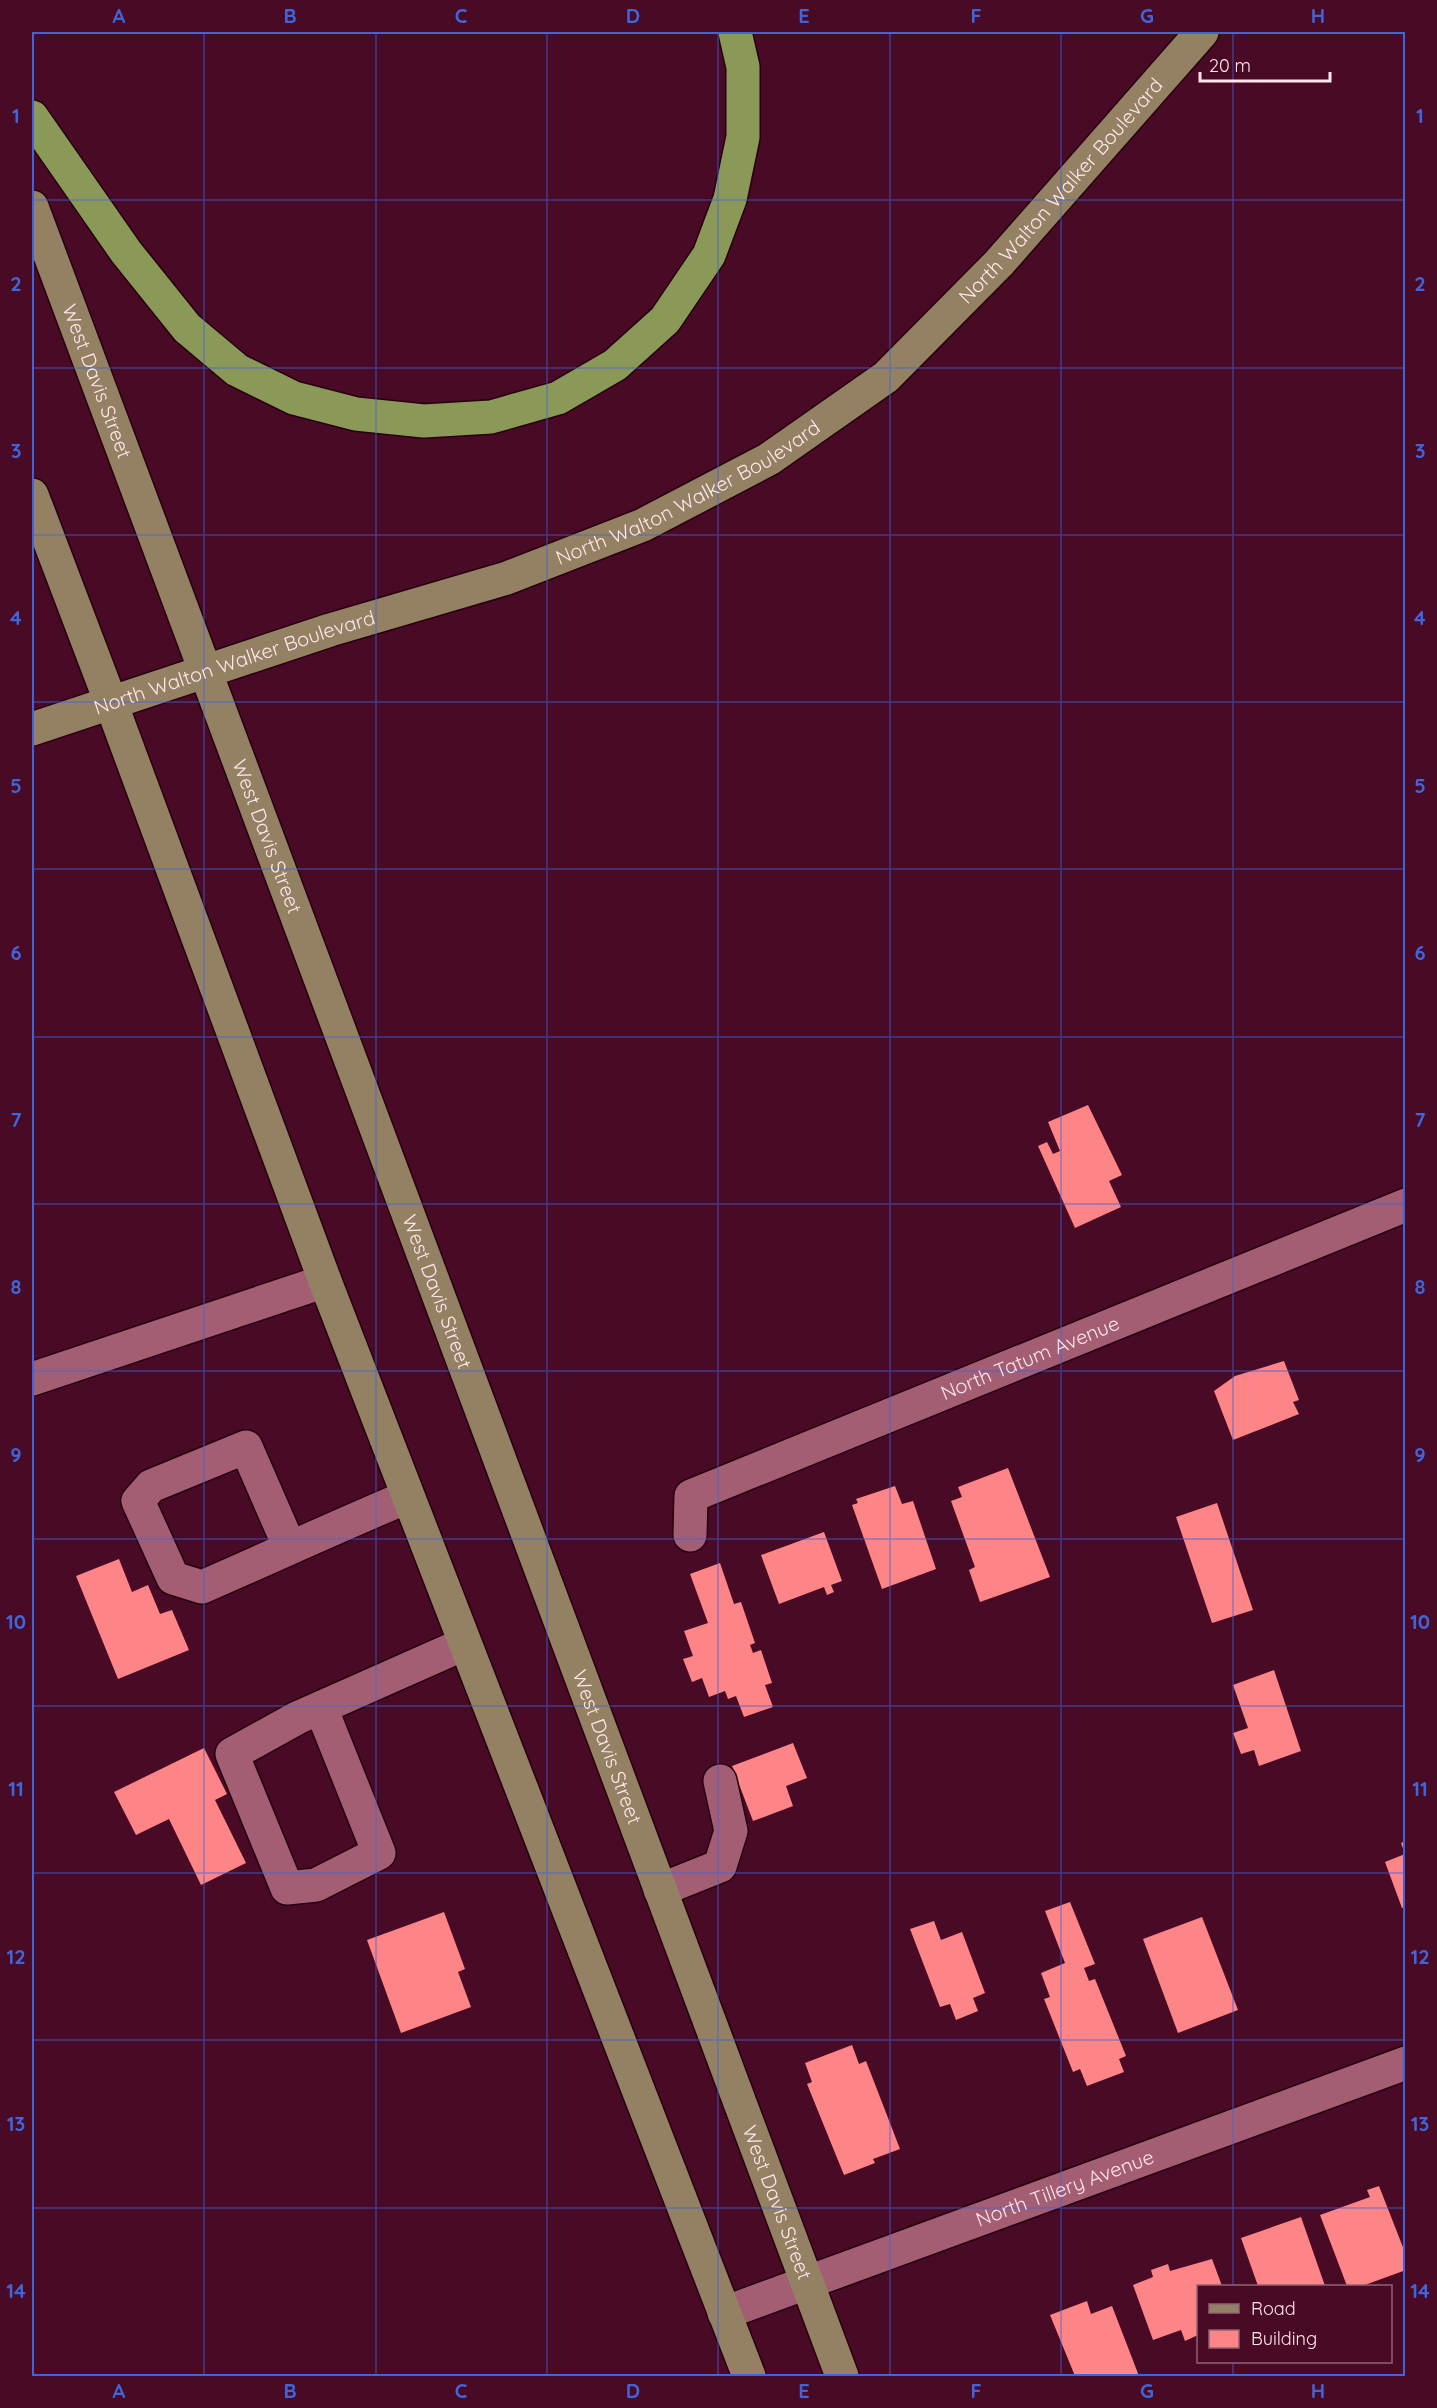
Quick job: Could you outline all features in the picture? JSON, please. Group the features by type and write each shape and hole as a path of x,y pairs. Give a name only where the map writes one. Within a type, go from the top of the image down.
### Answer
{"highway":[{"path":"32,117 126,252 186,328 237,370 294,398 356,414 424,421 491,417 558,398 615,365 665,320 709,255 730,199 743,137 743,67 735,32"}],"main road":[{"name":"North Walton Walker Boulevard","path":"32,729 330,630 507,578 643,525 769,459 886,376 999,263 1202,32"},
{"name":"West Davis Street","path":"32,207 842,2376"},
{"path":"32,495 324,1281 749,2376"}],"street":[{"name":"North Tatum Avenue","path":"690,1535 691,1496 1406,1205"},
{"path":"32,1379 324,1281"},
{"path":"290,1548 246,1447 151,1485 138,1501 172,1578 202,1587 407,1497"},
{"path":"321,1708 379,1853 316,1885 287,1888 232,1754 297,1718 464,1644"},
{"path":"660,1890 720,1866 731,1831 720,1781"},
{"name":"North Tillery Avenue","path":"724,2313 1406,2063"}],"building":[{"path":"1088,1105 1122,1175 1109,1181 1121,1207 1075,1228 1038,1146 1047,1142 1053,1154 1060,1151 1048,1122"},
{"path":"1284,1361 1299,1400 1293,1402 1299,1414 1233,1440 1214,1391 1235,1376"},
{"path":"1008,1468 1050,1577 980,1602 969,1570 975,1567 951,1501 962,1497 958,1487"},
{"path":"895,1486 902,1504 913,1501 936,1569 882,1589 852,1505 858,1503 856,1499"},
{"path":"1217,1503 1253,1610 1212,1623 1176,1517"},
{"path":"824,1532 842,1581 831,1585 834,1592 827,1595 824,1587 779,1604 761,1555"},
{"path":"119,1559 132,1592 148,1585 160,1614 172,1610 189,1650 118,1679 76,1576"},
{"path":"720,1563 734,1604 741,1602 755,1643 750,1645 753,1653 761,1650 772,1683 765,1685 773,1707 744,1717 736,1696 728,1699 725,1691 709,1697 702,1678 692,1682 683,1659 693,1656 684,1631 708,1623 690,1574"},
{"path":"1274,1670 1301,1751 1259,1766 1254,1750 1241,1754 1233,1733 1248,1728 1233,1685"},
{"path":"793,1743 807,1778 786,1786 793,1806 753,1821 732,1766"},
{"path":"204,1748 227,1794 215,1800 246,1863 201,1885 169,1819 136,1835 114,1792"},
{"path":"1406,1841 1406,1907 1402,1908 1385,1862 1405,1854 1401,1843"},
{"path":"1070,1902 1095,1964 1084,1968 1089,1981 1095,1979 1126,2056 1119,2059 1124,2072 1087,2086 1080,2069 1073,2072 1044,1999 1050,1997 1041,1973 1065,1963 1045,1911"},
{"path":"444,1912 465,1969 458,1972 471,2007 401,2033 367,1940"},
{"path":"1202,1917 1238,2010 1178,2033 1143,1939"},
{"path":"934,1921 941,1940 962,1932 985,1993 973,1998 978,2011 956,2020 950,2004 940,2007 910,1929"},
{"path":"852,2045 859,2064 866,2061 900,2149 873,2159 875,2163 844,2175 807,2084 812,2082 805,2063"},
{"path":"1379,2186 1406,2255 1406,2270 1365,2285 1347,2285 1320,2215 1370,2197 1367,2190"},
{"path":"1301,2217 1325,2285 1258,2285 1241,2238"},
{"path":"1212,2259 1222,2285 1197,2285 1197,2335 1185,2341 1181,2330 1153,2340 1133,2285 1153,2277 1151,2270 1168,2264 1170,2271"},
{"path":"1087,2301 1091,2314 1112,2306 1139,2376 1075,2376 1050,2315"}]}
